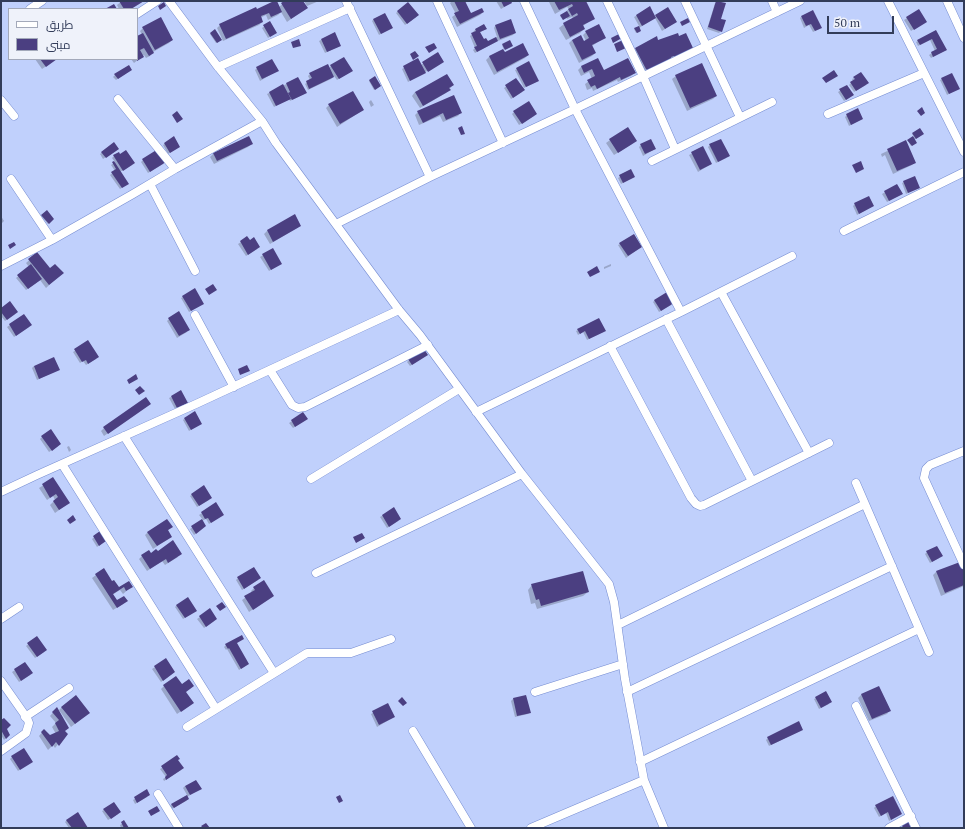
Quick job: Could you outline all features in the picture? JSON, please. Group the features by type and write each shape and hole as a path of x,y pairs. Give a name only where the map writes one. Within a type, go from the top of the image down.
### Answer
{"street":[{"path":"32,8 42,1"},
{"path":"138,13 157,1"},
{"path":"170,1 218,67 262,120 276,142 399,310 428,345 522,474 608,584 612,592 618,624 623,664 644,780 664,828"},
{"path":"437,1 503,143"},
{"path":"524,1 575,110 681,312"},
{"path":"607,1 643,76 675,149"},
{"path":"685,1 740,117"},
{"path":"772,1 777,12"},
{"path":"336,224 430,177 575,110 800,1"},
{"path":"888,1 964,152"},
{"path":"947,1 964,38"},
{"path":"218,67 348,5 430,177"},
{"path":"828,114 924,73"},
{"path":"118,99 175,169"},
{"path":"1,100 14,116"},
{"path":"652,161 772,102"},
{"path":"1,266 52,240 262,120"},
{"path":"844,231 964,172"},
{"path":"10,179 52,240"},
{"path":"150,184 195,271"},
{"path":"476,412 792,256"},
{"path":"721,292 809,453"},
{"path":"1,492 234,387 399,310"},
{"path":"195,315 234,387"},
{"path":"666,319 752,481"},
{"path":"270,370 292,405 298,408 305,407 428,345"},
{"path":"610,346 691,498 700,506 829,443"},
{"path":"312,479 459,389"},
{"path":"124,436 274,673"},
{"path":"964,451 930,465 926,469 924,478 964,565"},
{"path":"62,464 216,709"},
{"path":"316,574 522,474"},
{"path":"856,483 930,652"},
{"path":"618,624 865,504"},
{"path":"628,692 892,566"},
{"path":"1,618 19,607"},
{"path":"640,762 920,629"},
{"path":"187,727 307,653 351,653 392,639"},
{"path":"535,692 623,664"},
{"path":"1,681 29,723 26,733 1,751"},
{"path":"25,717 69,688"},
{"path":"856,706 916,828"},
{"path":"413,731 471,828"},
{"path":"531,828 644,780"},
{"path":"158,794 179,828"},
{"path":"889,828 911,816"}],"building":[{"path":"119,1 144,1 133,8 123,8"},
{"path":"277,1 282,12 271,17 269,13 261,16 263,22 226,39 219,24 256,7 257,9"},
{"path":"284,1 303,1 308,8 291,19 281,3"},
{"path":"454,1 465,1 471,13 482,8 484,12 460,24 454,13 459,11"},
{"path":"501,1 511,1 512,3 504,7"},
{"path":"554,1 586,1 595,19 583,25 585,29 570,37 563,23 578,15 577,13 572,16 568,9 573,6 572,4 559,10"},
{"path":"716,1 726,3 721,19 726,20 722,32 708,27"},
{"path":"164,2 166,6 160,10 158,6"},
{"path":"408,2 419,15 407,24 397,11"},
{"path":"114,4 116,8 107,8"},
{"path":"650,6 656,18 642,26 636,15"},
{"path":"668,7 677,22 665,29 655,15"},
{"path":"919,9 927,22 914,30 906,17"},
{"path":"813,10 822,28 815,31 811,24 806,26 801,16"},
{"path":"567,11 570,16 563,20 560,15"},
{"path":"385,13 393,28 381,34 373,19"},
{"path":"161,17 173,40 155,50 142,27"},
{"path":"688,18 690,22 682,26 680,22"},
{"path":"511,19 516,33 500,39 495,25"},
{"path":"270,21 277,33 270,37 263,25"},
{"path":"484,24 487,29 480,32 484,39 486,38 488,41 496,37 498,41 477,52 474,47 477,46 471,33 476,31 475,29"},
{"path":"599,24 606,38 592,45 596,53 582,60 572,40 581,35 584,41 589,38 585,31"},
{"path":"639,26 641,31 637,33 634,28"},
{"path":"215,29 222,40 217,43 210,33"},
{"path":"936,30 947,50 933,57 931,52 937,49 932,39 920,45 917,40"},
{"path":"335,32 341,46 327,52 321,39"},
{"path":"143,33 154,53 149,56 144,48 140,50 144,57 137,61 138,60 138,36"},
{"path":"678,33 679,36 686,33 693,48 691,52 676,58 674,56 671,57 672,60 649,71 646,69 635,48 657,36 658,40"},
{"path":"619,34 622,38 613,43 611,38"},
{"path":"299,39 301,46 293,48 291,42"},
{"path":"510,40 513,46 505,50 502,44"},
{"path":"623,40 626,48 617,52 614,44"},
{"path":"434,43 437,48 429,53 425,47"},
{"path":"523,43 529,55 497,72 489,56 503,49 505,52"},
{"path":"415,51 419,56 413,60 410,54"},
{"path":"438,52 444,62 428,72 422,62"},
{"path":"344,57 353,71 339,79 330,65"},
{"path":"418,58 426,73 410,81 403,66"},
{"path":"598,58 604,70 628,58 636,73 621,80 620,77 597,89 595,85 591,87 587,80 595,76 592,69 584,73 581,66"},
{"path":"272,59 279,71 262,79 256,67"},
{"path":"41,60 56,60 46,67"},
{"path":"529,61 539,81 526,87 516,68"},
{"path":"702,63 717,96 690,108 675,75"},
{"path":"328,64 334,77 309,89 306,81 312,78 309,73"},
{"path":"129,65 132,70 118,79 114,74"},
{"path":"834,70 838,76 826,83 822,78"},
{"path":"861,72 869,83 856,91 850,82 855,79 853,77"},
{"path":"952,73 960,89 949,94 941,78"},
{"path":"447,74 454,85 449,88 451,90 423,106 415,92"},
{"path":"375,76 381,86 375,90 369,80"},
{"path":"298,77 307,93 292,100 288,93 290,92 286,83"},
{"path":"516,78 525,90 513,98 505,85"},
{"path":"283,84 291,99 276,106 269,92"},
{"path":"847,85 854,95 846,100 839,89"},
{"path":"353,91 364,110 340,124 328,104"},
{"path":"454,95 462,113 446,120 443,113 423,123 417,111"},
{"path":"529,101 537,114 522,124 513,111"},
{"path":"922,107 925,113 921,116 917,111"},
{"path":"858,108 863,119 851,125 846,114"},
{"path":"177,111 183,119 177,123 172,115"},
{"path":"462,126 465,134 461,135 458,128"},
{"path":"628,127 637,141 618,153 609,139"},
{"path":"920,128 924,134 916,139 912,133"},
{"path":"174,136 180,147 170,153 164,143"},
{"path":"249,136 253,144 217,161 213,153"},
{"path":"913,136 917,143 912,146 907,140"},
{"path":"651,139 656,149 645,154 640,144"},
{"path":"721,139 730,156 718,162 709,144"},
{"path":"906,140 916,163 897,171 887,149"},
{"path":"114,142 119,149 106,158 101,152"},
{"path":"703,146 712,164 700,170 691,152"},
{"path":"158,149 166,162 150,172 142,159"},
{"path":"126,150 135,163 123,171 113,155 119,152 120,154"},
{"path":"114,161 129,184 122,188 111,172 116,169 112,162"},
{"path":"861,161 864,169 856,173 852,165"},
{"path":"631,169 635,177 623,183 619,175"},
{"path":"915,176 920,188 908,193 903,181"},
{"path":"897,184 903,194 889,201 884,191"},
{"path":"869,196 874,206 859,214 854,203"},
{"path":"47,210 54,219 49,224 41,215"},
{"path":"295,214 301,226 273,242 267,230"},
{"path":"634,234 642,247 628,256 619,243"},
{"path":"247,236 250,240 254,237 260,247 248,255 240,241"},
{"path":"14,242 16,245 10,249 8,245"},
{"path":"273,248 282,264 271,270 262,254"},
{"path":"37,252 50,268 55,264 64,273 49,285 28,259"},
{"path":"31,264 42,279 28,289 17,275"},
{"path":"597,266 600,272 590,277 587,272"},
{"path":"213,284 217,290 209,295 205,289"},
{"path":"195,288 204,304 191,311 182,296"},
{"path":"667,292 674,303 661,311 654,300"},
{"path":"10,301 18,312 7,320 1,312 1,308"},
{"path":"179,311 190,330 179,336 168,318"},
{"path":"24,314 32,325 16,336 9,324"},
{"path":"599,318 606,331 589,339 585,331 580,334 577,329"},
{"path":"88,340 99,357 88,364 86,360 82,362 74,349"},
{"path":"424,349 428,355 412,365 408,359"},
{"path":"54,357 60,370 39,379 34,366"},
{"path":"247,365 250,371 240,375 238,369"},
{"path":"136,374 138,379 129,384 127,380"},
{"path":"140,386 145,391 139,395 135,390"},
{"path":"181,390 188,403 177,408 171,396"},
{"path":"146,397 151,404 108,434 103,427"},
{"path":"195,411 202,424 191,430 184,418"},
{"path":"303,412 308,419 295,427 291,420"},
{"path":"51,429 61,444 52,451 41,436"},
{"path":"53,477 70,503 59,510 53,501 58,497 56,494 50,498 42,484"},
{"path":"204,485 212,498 199,506 191,494"},
{"path":"216,502 224,515 211,523 208,518 205,519 201,512"},
{"path":"394,507 401,519 389,527 382,515"},
{"path":"73,515 76,520 70,524 67,520"},
{"path":"167,519 173,527 168,530 172,537 157,546 147,532"},
{"path":"202,519 206,526 196,534 191,526"},
{"path":"100,531 106,541 99,546 93,536"},
{"path":"362,533 365,538 356,543 353,537"},
{"path":"173,540 182,554 168,563 166,559 150,569 141,555 149,550 151,553 156,549 158,551"},
{"path":"937,546 943,556 932,562 926,551"},
{"path":"960,562 964,571 964,585 945,593 936,571"},
{"path":"254,567 261,578 244,589 237,577"},
{"path":"104,568 112,581 114,580 119,587 129,581 133,587 126,591 124,587 113,594 117,600 124,596 128,601 117,608 95,574"},
{"path":"583,571 589,592 541,606 539,599 536,600 531,584"},
{"path":"264,580 274,596 253,610 244,596 255,590 253,587"},
{"path":"188,597 197,611 185,618 176,605"},
{"path":"222,602 226,607 220,611 216,606"},
{"path":"210,608 217,619 206,627 199,616"},
{"path":"242,635 244,639 237,643 249,664 241,669 229,648 228,649 225,644"},
{"path":"37,636 47,650 37,657 27,643"},
{"path":"166,658 175,672 163,681 154,666"},
{"path":"25,662 33,673 21,681 14,669"},
{"path":"176,676 182,684 189,679 194,686 186,692 194,703 181,712 163,685"},
{"path":"879,686 891,711 872,719 861,694"},
{"path":"826,691 832,702 821,708 815,697"},
{"path":"76,695 90,713 75,724 61,707"},
{"path":"526,695 531,713 517,716 513,698"},
{"path":"402,697 407,703 403,706 398,701"},
{"path":"388,703 395,717 379,725 372,711"},
{"path":"57,707 69,728 65,731 68,734 59,746 56,742 52,747 41,732 44,729 50,735 59,731 55,723 59,720 52,712"},
{"path":"4,718 11,725 7,729 10,735 6,739 1,730 1,720"},
{"path":"799,721 803,730 771,745 767,737"},
{"path":"24,748 33,762 20,770 11,756"},
{"path":"177,755 180,759 178,760 184,768 166,780 165,777 167,775 161,766"},
{"path":"196,780 202,789 190,795 185,786"},
{"path":"147,789 150,795 137,803 134,797"},
{"path":"187,795 189,799 174,808 171,804"},
{"path":"340,795 343,801 339,803 336,797"},
{"path":"893,796 902,814 891,820 888,812 881,816 875,805"},
{"path":"114,802 121,812 111,819 103,809"},
{"path":"157,806 160,811 151,816 148,811"},
{"path":"78,812 88,828 72,828 66,820"},
{"path":"906,817 911,828 903,828 900,821"},
{"path":"124,820 129,828 124,828 121,822"},
{"path":"206,823 210,828 203,828 201,826"}]}
